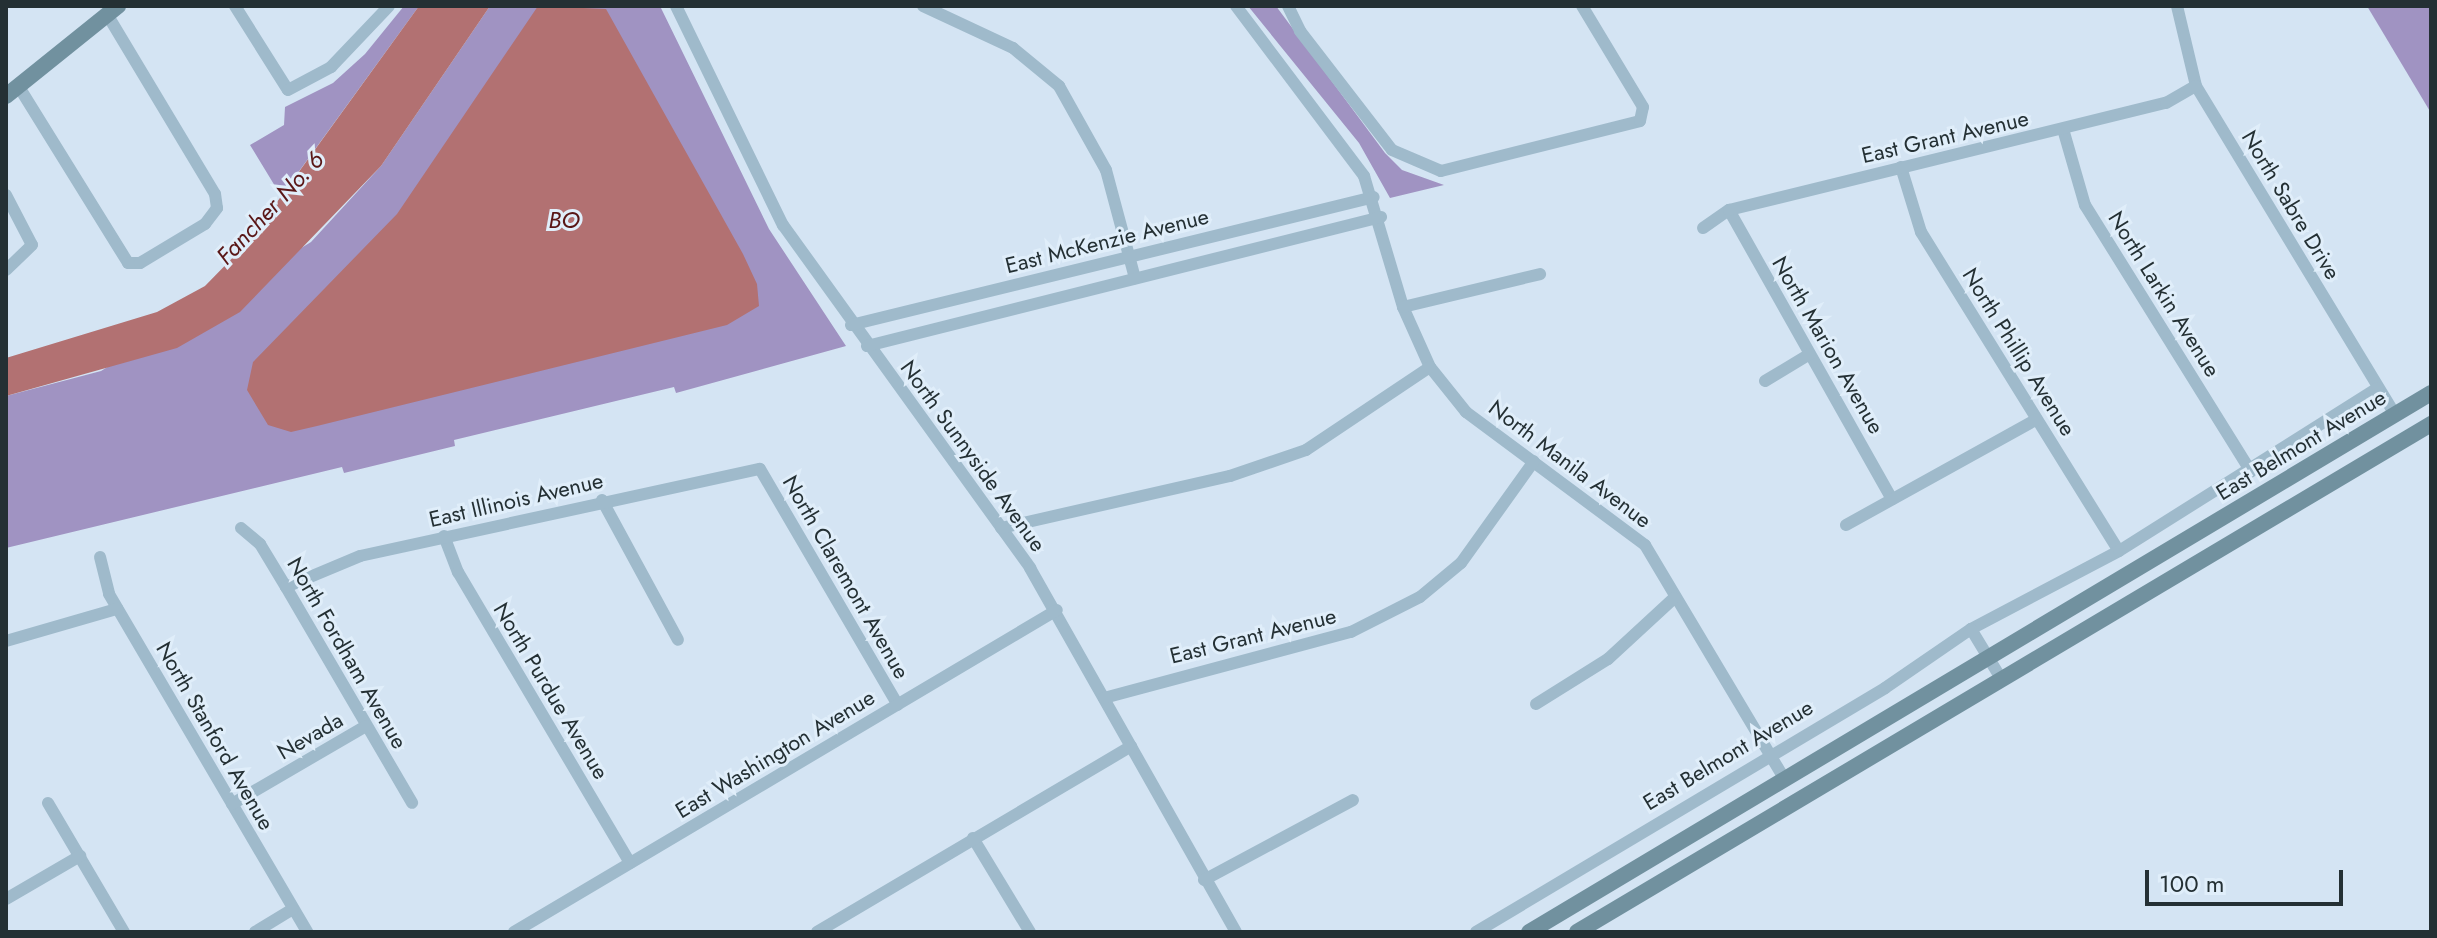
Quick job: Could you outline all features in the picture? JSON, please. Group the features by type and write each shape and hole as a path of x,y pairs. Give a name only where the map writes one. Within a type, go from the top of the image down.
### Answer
{"street":[{"path":"235,6 288,90 347,54 389,6"},
{"name":"North Sunnyside Avenue","path":"676,6 760,184 851,325 1001,528 1057,610 1204,880 1236,932"},
{"path":"923,6 1013,48 1059,86 1106,170 1135,278"},
{"name":"North Manila Avenue","path":"1236,6 1338,138 1374,197 1403,307 1430,367 1466,412 1632,531 1785,780"},
{"path":"1288,6 1300,31 1392,150 1410,163 1441,171 1640,121 1643,107 1582,6"},
{"name":"North Sabre Drive","path":"2177,6 2196,86 2395,414"},
{"path":"113,11 215,194 217,208 205,224 140,263 128,263 12,92 113,11"},
{"name":"East Grant Avenue","path":"1703,228 1729,210 2166,103 2196,86"},
{"name":"North Larkin Avenue","path":"2063,129 2085,205 2251,472"},
{"name":"North Phillip Avenue","path":"1901,167 1921,232 2119,551"},
{"path":"6,195 32,245 6,270"},
{"name":"East McKenzie Avenue","path":"851,325 1374,197"},
{"name":"North Marion Avenue","path":"1729,210 1892,499"},
{"name":"East McKenzie Avenue","path":"867,346 1381,217"},
{"path":"1403,307 1540,274"},
{"path":"1765,381 1810,354"},
{"path":"1001,528 1230,476 1306,450 1430,367"},
{"name":"East Belmont Avenue","path":"1476,932 1771,755 1971,629 2119,551 2251,472 2378,388"},
{"name":"East Belmont Avenue","path":"1529,932 2431,393"},
{"path":"1846,525 2037,419"},
{"path":"1577,932 2431,424"},
{"name":"East Grant Avenue","path":"1104,698 1351,632 1420,597 1461,563 1534,461"},
{"name":"East Illinois Avenue","path":"286,587 360,556 602,500 760,469"},
{"name":"North Claremont Avenue","path":"760,469 898,705"},
{"path":"602,500 678,640"},
{"name":"North Fordham Avenue","path":"241,528 260,544 412,803"},
{"name":"North Purdue Avenue","path":"444,536 458,572 630,863"},
{"name":"North Stanford Avenue","path":"100,557 117,609 307,932"},
{"path":"1536,704 1608,659 1674,598"},
{"path":"6,641 117,609"},
{"name":"East Washington Avenue","path":"514,932 1057,610"},
{"path":"1971,629 2002,680"},
{"name":"Nevada","path":"232,804 366,726"},
{"path":"817,932 1131,746"},
{"path":"1204,880 1353,800"},
{"path":"48,803 124,932"},
{"path":"973,838 1030,932"},
{"path":"6,899 80,856"},
{"path":"255,932 293,909"},
{"path":"838,919 846,932"}],"shaded area":[{"path":"404,6 419,6 281,196 250,145 284,125 285,107 333,83 365,54"},
{"path":"490,6 660,6 769,229 846,346 676,393 674,387 454,440 455,446 344,473 342,467 6,548 6,396 101,371 311,242 381,166"},
{"path":"1248,6 1276,6 1385,153 1402,170 1444,185 1390,198 1359,143"},
{"path":"2367,6 2431,6 2431,113"}],"water":[{"path":"419,6 490,6 381,166 240,312 177,348 6,396 6,358 157,312 205,286 248,242"},
{"name":"BO","path":"538,6 606,9 743,254 757,284 759,306 727,325 317,426 291,432 268,425 247,390 253,362 397,214"}],"water label":[{"name":"Fancher No. 6","path":"270,208"}]}
